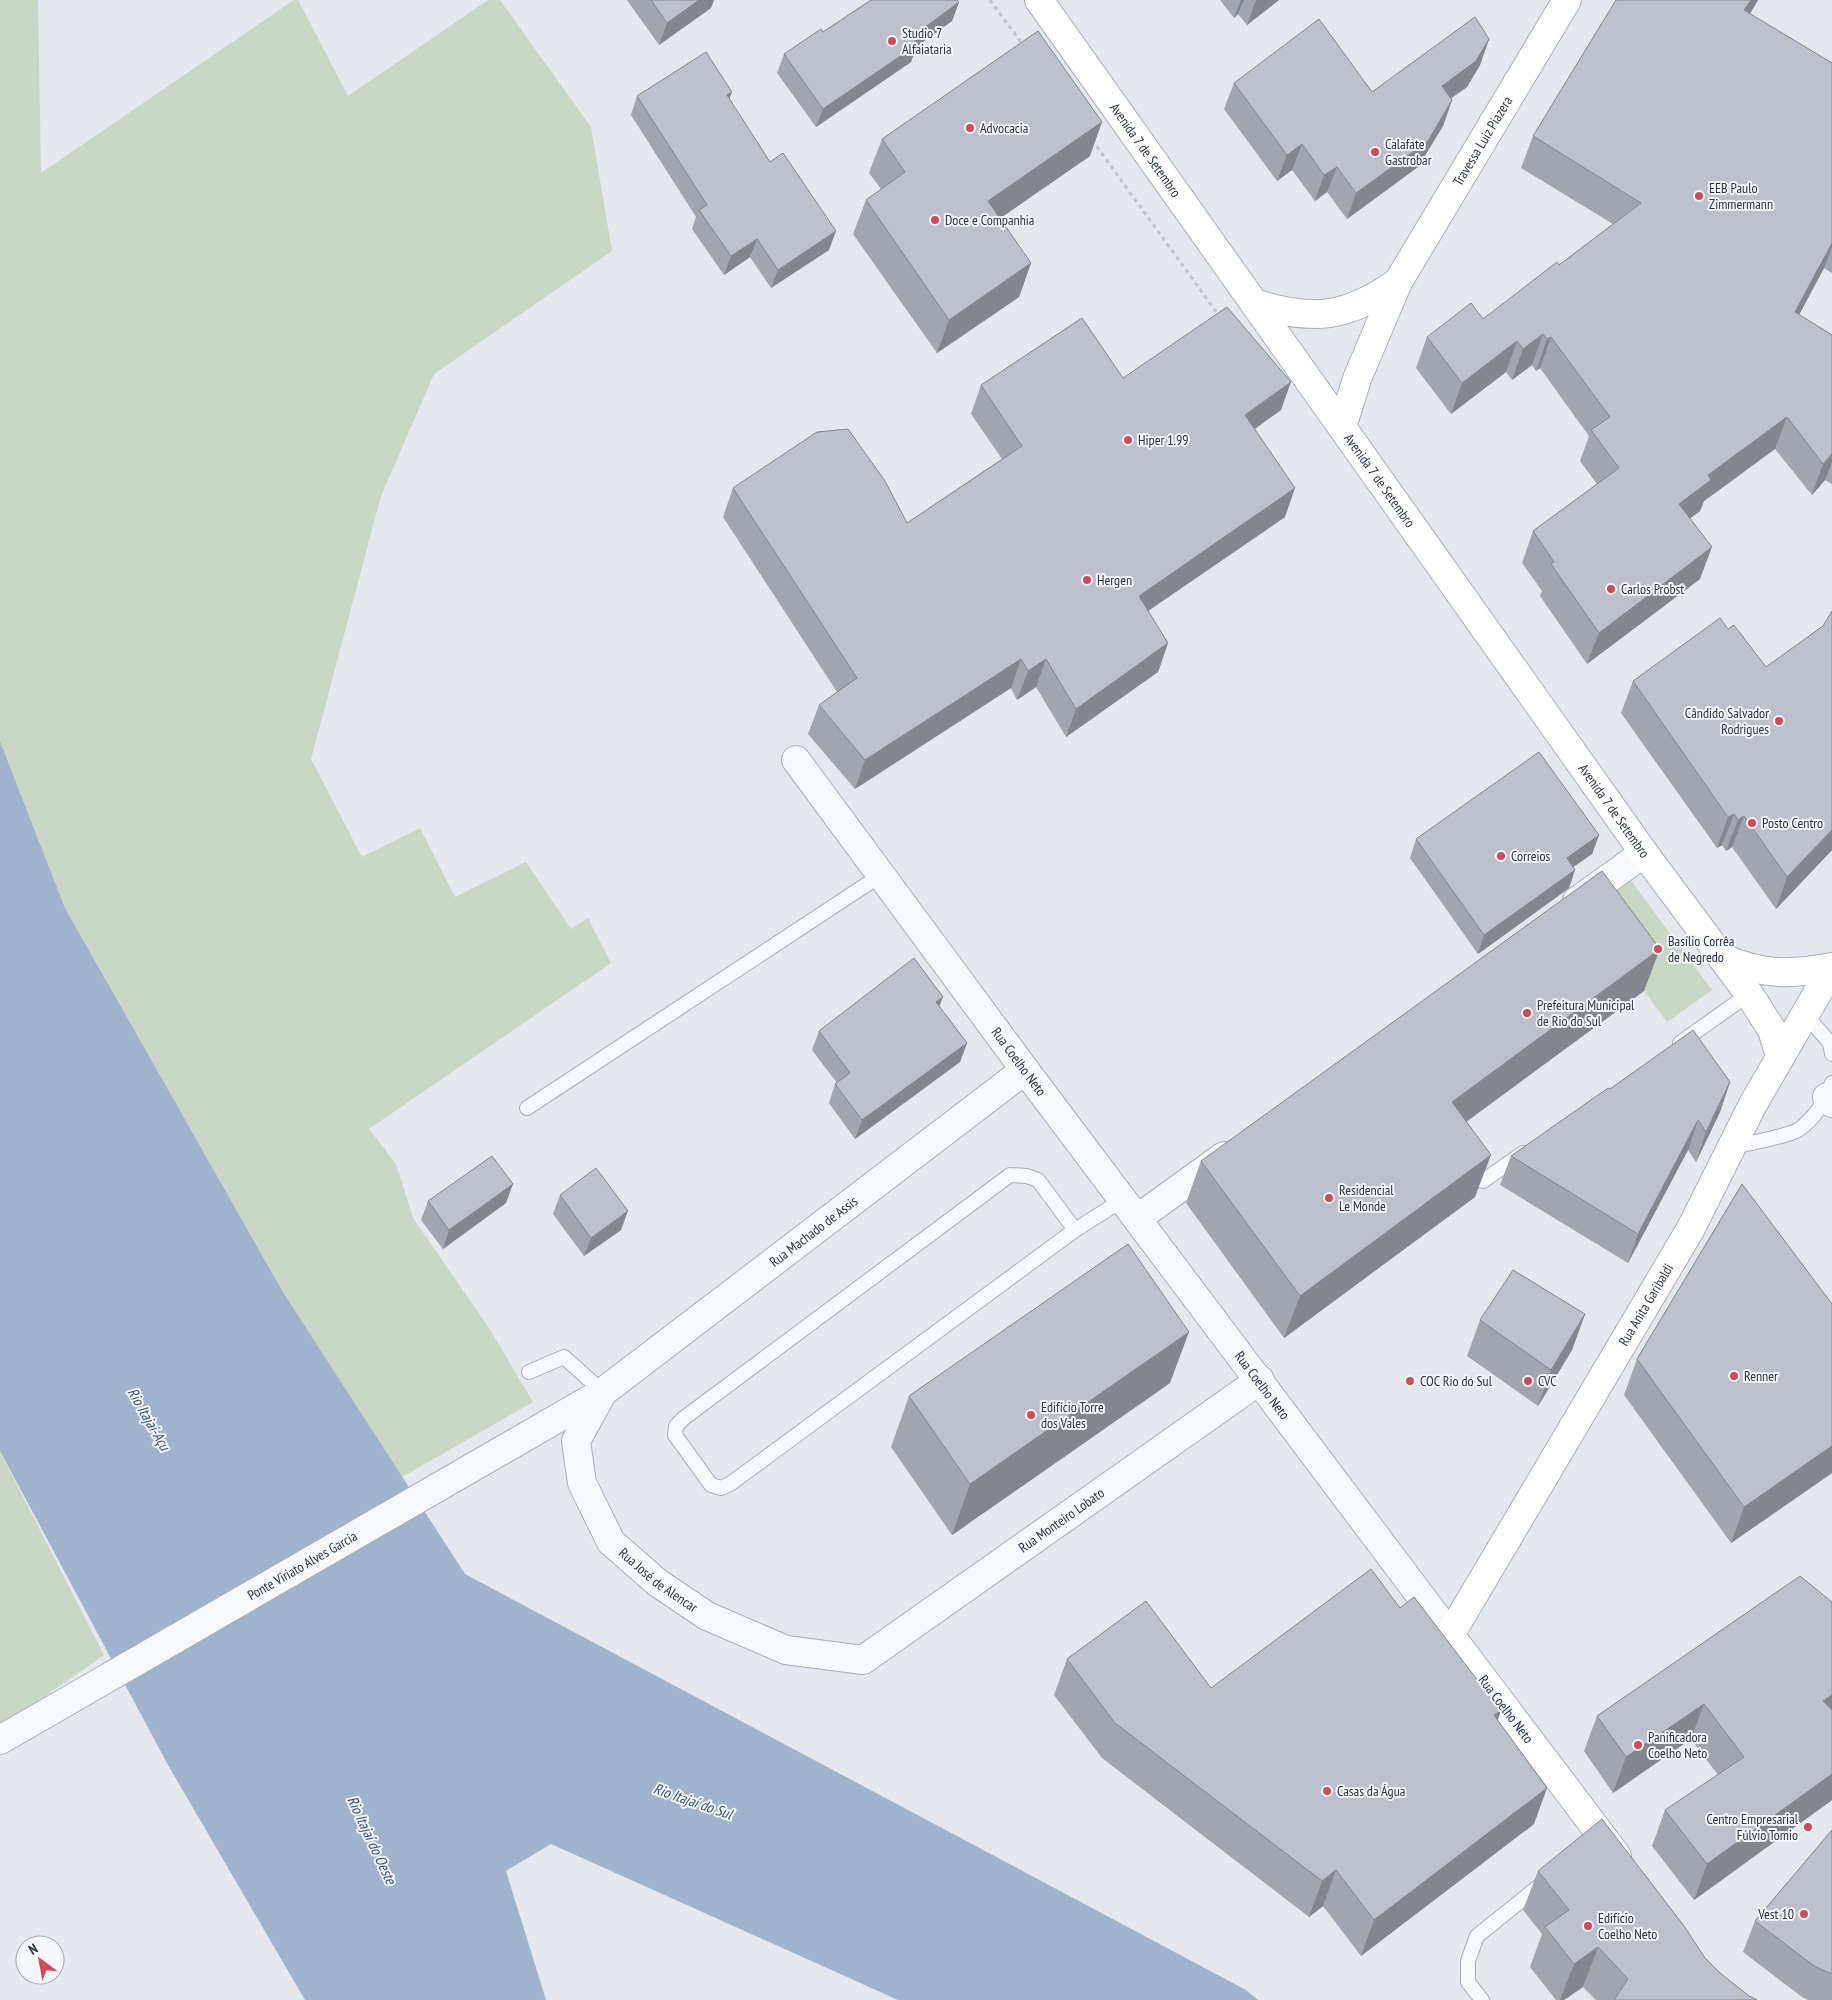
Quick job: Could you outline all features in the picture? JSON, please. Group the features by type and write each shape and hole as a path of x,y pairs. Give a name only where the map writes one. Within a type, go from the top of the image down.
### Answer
{"street":[{"name":"Avenida 7 de Setembro","path":"1039,0 1644,853 1723,958 1772,1030 1780,1056"},
{"name":"Travessa Luiz Piazera","path":"1342,427 1360,371 1398,282 1567,0"},
{"name":"Travessa Luiz Piazera","path":"1254,303 1285,313 1317,315 1346,310 1365,303 1398,282"},
{"name":"Rua Coelho Neto","path":"796,760 1025,1070 1450,1635 1595,1842 1631,1874"},
{"path":"1557,916 1644,853"},
{"name":"Avenida 7 de Setembro","path":"1723,958 1745,968 1768,972 1800,973 1832,967"},
{"name":"Rua Anita Garibaldi","path":"1450,1635 1690,1230 1752,1106 1832,967"},
{"name":"Rua Machado de Assis","path":"603,1392 1025,1070"},
{"path":"1131,1209 1243,1142"},
{"name":"Rua Monteiro Lobato","path":"863,1660 1260,1380"},
{"name":"Rua José de Alencar","path":"603,1392 576,1441 582,1484 611,1542 658,1583 707,1616 786,1650 863,1660"},
{"name":"Ponte Viriato Alves Garcia","path":"0,1740 603,1392"}],"lane":[{"path":"528,1108 881,876"},
{"path":"1666,1053 1748,994"},
{"path":"1804,1013 1830,1043 1832,1054"},
{"path":"1733,1147 1797,1130 1816,1113 1830,1094"},
{"path":"1483,1181 1538,1142"},
{"path":"1075,1230 1038,1180 1027,1176 1010,1175 684,1418 676,1426 675,1435 711,1485 721,1488 730,1484 1075,1230 1131,1209"},
{"path":"529,1372 564,1357 603,1392"},
{"path":"1482,2000 1468,1982 1468,1961 1477,1936 1551,1877"}],"path":[{"path":"990,0 1026,48"},
{"path":"1090,137 1224,323"}],"green space":[{"path":"0,0 38,0 41,173 294,0 298,0 348,96 488,0 500,0 591,127 612,251 434,374 381,496 311,759 362,857 420,828 455,897 526,862 571,929 588,918 611,963 369,1129 396,1164 413,1218 489,1328 533,1402 402,1477 283,1292 65,908 0,741"},
{"path":"1626,874 1712,990 1667,1022 1582,906"},
{"path":"0,1452 104,1655 0,1728"}],"water":[{"path":"0,741 65,908 283,1292 465,1574 1246,1990 1258,2000 898,2000 551,1844 506,1871 546,2000 305,2000 168,1765 0,1451"}],"building":[{"path":"651,0 699,0 667,23"},
{"path":"871,0 957,0 959,2 912,37 918,44 823,109 784,54 821,29 823,32"},
{"path":"1616,0 1751,0 1744,10 1832,63 1832,243 1795,312 1832,335 1832,454 1823,464 1787,417 1708,475 1711,480 1679,504 1712,547 1599,633 1551,564 1554,562 1533,531 1619,468 1591,430 1610,417 1551,337 1547,339 1543,334 1523,349 1517,341 1462,383 1427,337 1471,303 1483,319 1557,262 1559,265 1641,203 1533,136"},
{"path":"1475,17 1489,39 1476,61 1442,86 1452,100 1428,141 1356,193 1337,167 1324,175 1302,144 1287,155 1234,83 1319,19 1372,92"},
{"path":"1038,31 1102,122 988,201 1031,263 949,320 866,200 905,172 882,139"},
{"path":"706,52 732,92 727,95 770,162 783,153 836,231 778,270 757,239 731,256 699,210 707,205 637,96"},
{"path":"1227,307 1291,382 1245,415 1295,488 1139,596 1168,643 1076,709 1046,659 1028,671 1021,659 865,760 819,705 857,678 733,488 817,432 848,429 885,481 907,523 1022,446 981,385 1082,318 1123,378"},
{"path":"1832,611 1832,830 1787,877 1744,816 1738,820 1734,814 1728,817 1633,681 1720,618 1728,629 1734,625 1766,667 1823,626"},
{"name":"Correios","path":"1539,752 1599,835 1567,858 1575,870 1484,935 1416,839"},
{"path":"1602,871 1660,949 1452,1102 1491,1155 1300,1296 1201,1161"},
{"path":"914,958 943,997 936,1002 967,1043 862,1120 835,1084 850,1073 819,1031"},
{"path":"1693,1030 1730,1082 1706,1132 1698,1120 1638,1234 1511,1156 1608,1088 1610,1089"},
{"path":"492,1156 513,1184 449,1230 428,1201"},
{"path":"596,1168 628,1211 591,1238 560,1195"},
{"name":"Renner","path":"1742,1184 1832,1304 1832,1446 1744,1507 1637,1359"},
{"path":"1128,1244 1189,1332 970,1484 909,1396"},
{"path":"1513,1270 1585,1314 1551,1370 1480,1320"},
{"name":"Casas da Água","path":"1371,1569 1400,1608 1414,1597 1501,1711 1494,1715 1547,1788 1374,1920 1336,1870 1322,1881 1115,1723 1067,1659 1146,1601 1211,1688"},
{"path":"1800,1576 1832,1602 1832,1695 1823,1701 1832,1710 1832,1774 1707,1864 1665,1810 1744,1757 1704,1704 1626,1757 1597,1716"},
{"path":"1602,1819 1684,1926 1705,1958 1720,1973 1757,2000 1614,2000 1628,1979 1598,1947 1574,1964 1545,1927 1569,1910 1538,1871"},
{"path":"1832,1830 1832,1974 1814,1966 1755,1921"}],"place":[{"name":"Studio 7 Alfaiataria","path":"892,41"},
{"name":"Advocacia","path":"970,128"},
{"name":"Calafate Gastrobar","path":"1375,152"},
{"name":"EEB Paulo Zimmermann","path":"1699,196"},
{"name":"Doce e Companhia","path":"935,220"},
{"name":"Hiper 1.99","path":"1128,440"},
{"name":"Hergen","path":"1087,580"},
{"name":"Carlos Probst","path":"1611,589"},
{"name":"Cândido Salvador Rodrigues","path":"1779,721"},
{"name":"Posto Centro","path":"1752,823"},
{"name":"Correios","path":"1501,856"},
{"name":"Basílio Corrêa de Negredo","path":"1658,949"},
{"name":"Prefeitura Municipal de Rio do Sul","path":"1527,1013"},
{"name":"Residencial Le Monde","path":"1329,1198"},
{"name":"Renner","path":"1734,1376"},
{"name":"COC Rio do Sul","path":"1410,1381"},
{"name":"CVC","path":"1528,1381"},
{"name":"Edifício Torre dos Vales","path":"1031,1415"},
{"name":"Panificadora Coelho Neto","path":"1638,1745"},
{"name":"Casas da Água","path":"1327,1791"},
{"name":"Centro Empresarial Fúlvio Tomio","path":"1808,1827"},
{"name":"Vest 10","path":"1804,1914"},
{"name":"Edifício Coelho Neto","path":"1588,1926"}],"water label":[{"name":"Rio Itajaí-Açu","path":"149,1419"},
{"name":"Rio Itajaí do Sul","path":"693,1801"},
{"name":"Rio Itajaí do Oeste","path":"372,1840"}]}
